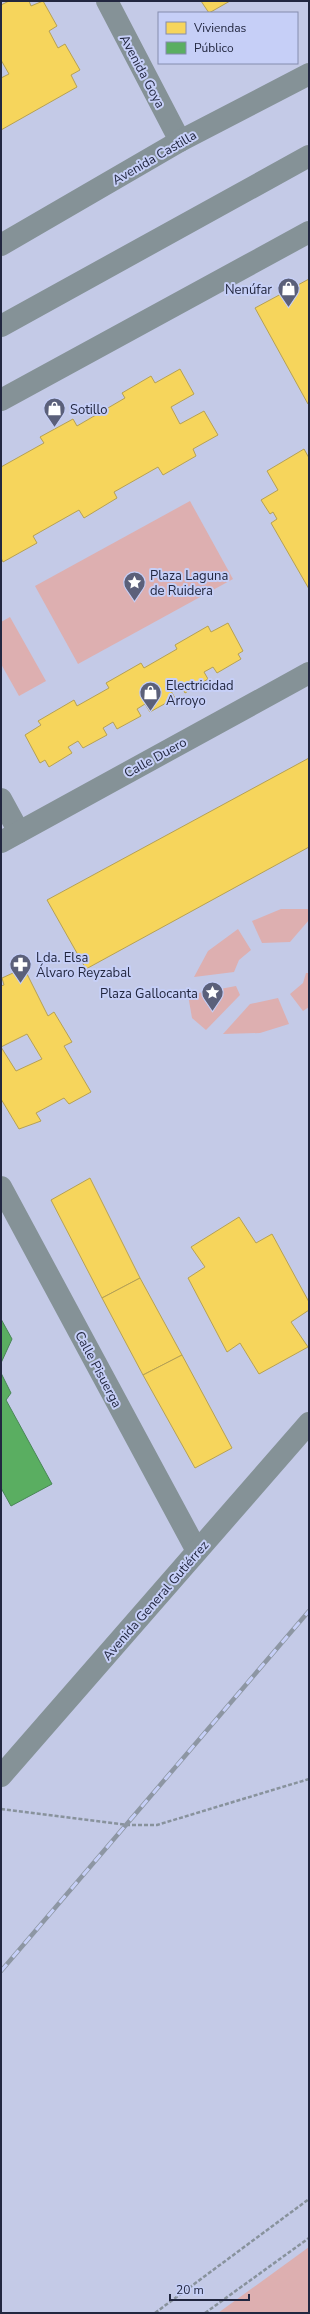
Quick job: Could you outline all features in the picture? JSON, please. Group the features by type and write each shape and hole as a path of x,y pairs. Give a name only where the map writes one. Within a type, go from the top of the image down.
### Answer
{"street":[{"name":"Avenida Goya","path":"107,1 180,141"},
{"name":"Avenida Castilla","path":"1,245 180,141 309,74"},
{"path":"1,326 309,156"},
{"path":"1,400 309,232"},
{"name":"Calle Duero","path":"10,837 309,673"},
{"path":"1,799 10,837"},
{"name":"Calle Pisuerga","path":"4,1200 197,1551"},
{"name":"Avenida General Gutiérrez","path":"1,1776 309,1423"}],"path":[{"path":"1,1809 128,1825 157,1826 309,1780"},
{"path":"155,2313 309,2199"},
{"path":"205,2313 309,2238"}],"shaded area":[{"path":"190,501 233,579 78,664 35,586"},
{"path":"10,617 46,681 19,696 1,664 1,622"},
{"path":"281,909 309,909 309,920 290,942 262,943 252,921"},
{"path":"238,929 251,950 239,960 234,972 194,977 208,951"},
{"path":"306,973 309,973 309,1007 303,1011 290,994 303,983"},
{"path":"236,986 240,995 206,1030 192,1018 188,995"},
{"path":"278,998 289,1024 260,1033 223,1034 250,1004"},
{"path":"309,2247 309,2313 218,2313"}],"building: Viviendas":[{"path":"9,1 29,1 31,6 43,1 57,26 49,31 58,48 65,44 80,70 71,75 77,87 1,130 1,78 9,74 1,60 1,5"},
{"path":"201,1 230,1 211,12 208,12"},
{"path":"309,279 309,403 308,404 255,308"},
{"path":"180,369 194,394 171,407 180,424 204,411 218,435 193,449 196,456 163,475 158,467 114,492 117,498 84,518 79,510 33,536 37,543 3,562 1,558 1,467 44,443 40,437 73,419 77,426 125,398 122,393 151,376 155,383"},
{"path":"304,449 309,458 309,589 271,523 277,519 273,512 270,514 261,500 278,490 267,471"},
{"path":"228,623 243,651 238,654 241,659 217,673 213,667 204,672 208,679 185,693 181,686 171,691 175,698 150,712 145,704 137,709 141,716 117,729 113,722 103,728 107,735 83,748 78,741 68,747 72,753 49,767 45,760 40,763 25,735 41,725 38,721 74,700 77,706 109,688 106,683 141,663 144,668 177,649 175,645 208,626 211,632"},
{"path":"309,758 309,847 86,969 47,900"},
{"path":"24,968 48,1016 54,1012 72,1042 64,1046 91,1092 69,1104 64,1098 36,1113 41,1121 19,1129 1,1099 1,1047 1,986 4,985 2,978","holes":["27,1034 42,1059 16,1071 1,1047"]},
{"path":"90,1178 140,1278 102,1298 51,1200"},
{"path":"239,1217 256,1243 272,1234 309,1302 309,1310 291,1322 308,1347 259,1374 240,1343 227,1352 188,1278 205,1267 191,1247"},
{"path":"140,1278 182,1355 143,1375 102,1298"},
{"path":"182,1355 232,1448 195,1468 143,1375"}],"building: Público":[{"path":"1,1319 12,1339 1,1363"},
{"path":"1,1373 11,1393 6,1400 52,1484 11,1506 1,1488"}],"railway":[{"path":"1,1971 309,1611"}],"place":[{"name":"Nenúfar","path":"288,308"},
{"name":"Sotillo","path":"55,428"},
{"name":"Plaza Laguna de Ruidera","path":"134,602"},
{"name":"Electricidad Arroyo","path":"150,712"},
{"name":"Lda. Elsa Álvaro Reyzabal","path":"21,984"},
{"name":"Plaza Gallocanta","path":"213,1012"}]}
